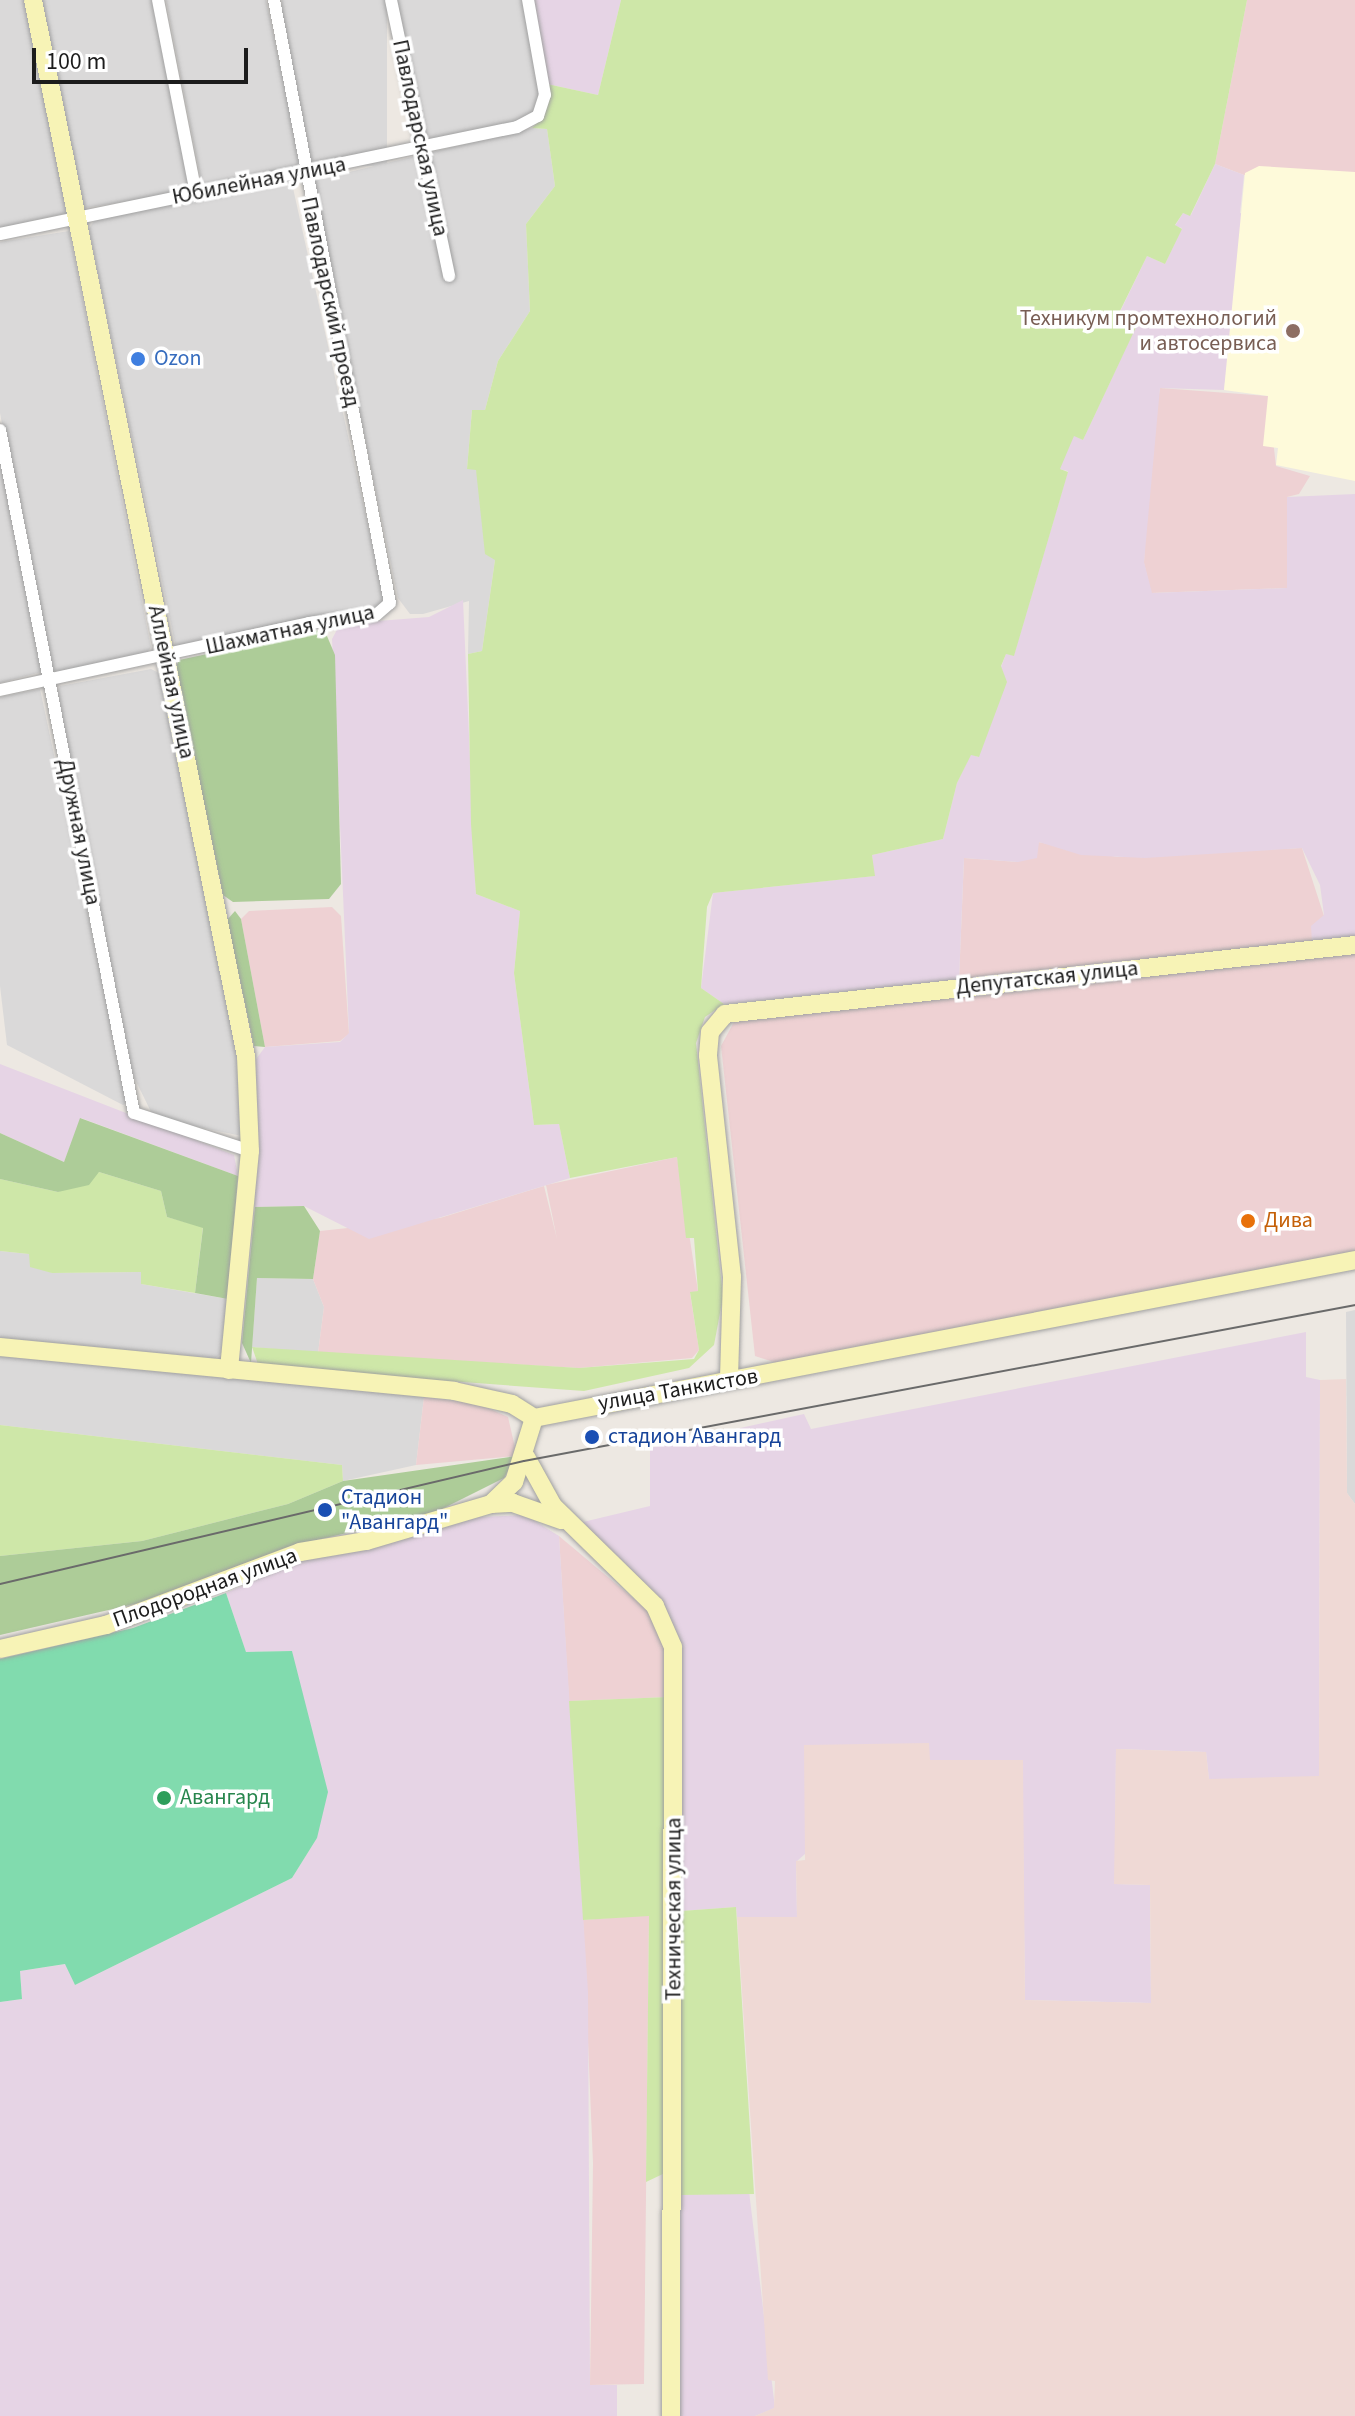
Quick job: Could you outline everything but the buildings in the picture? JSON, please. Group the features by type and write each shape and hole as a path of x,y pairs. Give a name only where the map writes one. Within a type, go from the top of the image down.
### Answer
{"main road":[{"name":"Аллейная улица","path":"33,0 246,1056 250,1151 229,1370"},
{"name":"Депутатская улица","path":"729,1378 732,1277 708,1055 715,1022 739,1008 1355,945"},
{"name":"улица Танкистов","path":"534,1418 729,1378 1355,1260"},
{"path":"0,1347 454,1391 512,1404 534,1418 526,1457 491,1504"},
{"name":"Техническая улица","path":"526,1457 537,1484 574,1527 639,1587 673,1647 671,2416"},
{"path":"491,1504 513,1503 574,1527"},
{"name":"Плодородная улица","path":"0,1649 106,1625 300,1552 366,1541 491,1504"}],"street":[{"path":"158,0 196,194"},
{"name":"Павлодарский проезд","path":"274,0 304,171 390,603"},
{"name":"Павлодарская улица","path":"391,0 449,276"},
{"name":"Юбилейная улица","path":"0,234 517,127 538,116 545,95 528,0"},
{"name":"Дружная улица","path":"0,430 134,1113 250,1151"},
{"name":"Шахматная улица","path":"0,690 164,658 309,623 376,615 390,603"}],"shaded area":[{"path":"0,0 27,0 68,213 0,228"},
{"path":"42,0 153,0 189,184 184,193 83,208"},
{"path":"166,0 266,0 299,156 293,170 207,187 201,180"},
{"path":"282,0 387,0 387,166 282,166"},
{"path":"397,0 524,0 539,95 534,114 514,125 424,141"},
{"path":"533,0 621,0 598,95 547,84"},
{"path":"1247,0 1355,0 1355,172 1244,175 1215,164"},
{"path":"532,128 547,129 555,186 526,224 530,311 498,361 485,410 472,410 467,469 476,469 495,560 482,651 468,654 469,601 423,614 410,614 398,598 312,181"},
{"path":"1215,164 1244,175 1240,213 1246,214 1224,390 1160,388 1144,562 1152,593 1287,588 1287,497 1355,494 1355,937 1312,943 1311,926 1324,915 1320,885 1302,848 1145,858 1081,855 1039,842 1037,858 1018,862 964,858 959,980 724,1004 701,988 713,893 874,876 872,855 943,839 957,783 971,754 978,757 1006,682 1001,667 1006,654 1014,655 1068,471 1059,469 1074,435 1083,440 1137,324 1119,314 1147,256 1165,264 1182,228 1175,226 1183,213 1191,215"},
{"name":"Техникум промтехнологий и автосервиса","path":"1259,166 1355,172 1355,481 1276,465 1278,448 1263,446 1268,396 1224,390 1245,173"},
{"path":"291,179 384,598 376,611 176,648 89,229 95,219"},
{"path":"69,231 151,647 145,656 60,674 47,666 0,413 0,242"},
{"path":"1160,388 1268,396 1276,466 1310,476 1299,494 1287,497 1287,588 1151,593 1144,563 1148,465"},
{"path":"0,456 41,672 0,683"},
{"path":"463,600 476,894 520,911 514,973 534,1125 559,1124 570,1178 369,1239 304,1206 255,1207 254,1062 265,1047 340,1042 349,1033 332,639 340,624 429,617"},
{"path":"151,669 159,673 237,1056 242,1136 154,1118 132,1073 57,693 60,686"},
{"path":"40,689 128,1102 123,1105 7,1045 0,986 0,697"},
{"path":"1038,842 1117,857 1302,848 1324,916 1312,943 959,980 964,858 1018,862"},
{"path":"332,907 341,916 349,1034 340,1041 265,1047 241,919 249,911"},
{"path":"1355,953 1355,1251 783,1365 755,1356 721,1046 734,1022"},
{"path":"0,1064 234,1155 238,1176 81,1118 64,1162 0,1133"},
{"path":"677,1157 698,1291 690,1293 699,1350 692,1358 579,1368 318,1353 324,1307 313,1279 320,1231 440,1218 544,1186 557,1239 546,1185"},
{"path":"0,1251 29,1254 52,1273 142,1272 141,1284 228,1299 223,1352 212,1361 0,1339"},
{"path":"257,1278 313,1279 324,1307 318,1353 252,1347"},
{"path":"1355,1310 1355,1504 1347,1493 1346,1312"},
{"path":"1306,1332 1306,1377 1320,1380 1319,1777 1209,1780 1206,1752 1116,1749 1115,1884 1150,1885 1151,2003 1025,2000 1022,1760 929,1760 929,1743 796,1862 797,1917 737,1917 736,1907 681,1911 682,1674 663,1605 583,1522 650,1506 650,1448 804,1414 811,1429"},
{"path":"0,1355 424,1397 416,1465 343,1481 342,1465 0,1425"},
{"path":"1346,1379 1347,1493 1355,1504 1355,2416 755,2416 774,2408 775,2381 768,2380 737,1917 797,1917 796,1861 805,1860 804,1745 929,1743 930,1760 1023,1760 1025,2000 1151,2003 1150,1885 1114,1884 1116,1749 1206,1752 1209,1779 1319,1776 1320,1380"},
{"path":"424,1397 479,1404 508,1417 517,1456 416,1465"},
{"path":"525,1515 559,1536 588,1992 590,2385 617,2385 617,2416 0,2416 0,2002 22,1999 20,1971 66,1964 75,1985 292,1878 317,1838 292,1651 246,1652 226,1593 297,1562 479,1517"},
{"path":"559,1536 646,1609 666,1647 669,1697 569,1701"},
{"path":"649,1915 644,2384 590,2385 593,2163 583,1920"},
{"path":"749,2191 775,2408 755,2416 680,2416 680,2195"}],"green space":[{"path":"621,0 1247,0 1215,164 1190,216 1183,213 1175,225 1182,229 1165,264 1147,256 1119,313 1138,323 1083,440 1074,436 1060,469 1068,472 1014,656 1006,654 1001,666 1007,682 979,757 971,755 957,783 943,839 872,855 875,876 713,893 707,907 701,988 724,1004 705,1017 696,1043 723,1297 714,1345 689,1368 584,1391 259,1367 252,1347 579,1368 694,1359 699,1350 690,1292 698,1291 694,1238 686,1238 677,1157 570,1178 559,1124 534,1125 514,973 520,911 476,894 471,824 468,654 482,651 495,560 485,554 476,470 467,469 472,410 485,410 498,361 530,311 526,224 555,186 547,129 532,128 545,115 547,84 598,95"},
{"path":"324,629 335,655 341,884 329,899 233,902 223,895 176,667 179,660"},
{"path":"235,911 241,919 265,1047 254,1046 227,920"},
{"path":"80,1118 238,1176 228,1299 195,1293 203,1228 167,1217 161,1191 99,1172 89,1185 58,1192 0,1179 0,1133 64,1162"},
{"path":"99,1172 161,1191 167,1217 203,1227 195,1293 141,1284 141,1272 52,1273 30,1267 29,1254 0,1251 0,1179 58,1192"},
{"path":"304,1206 320,1231 313,1279 257,1278 251,1363 242,1343 255,1207"},
{"path":"0,1425 342,1465 343,1481 288,1504 142,1541 0,1556"},
{"path":"517,1456 504,1478 436,1512 300,1544 165,1597 0,1635 0,1556 142,1541 288,1504 343,1481"},
{"name":"Авангард","path":"226,1593 246,1652 292,1651 328,1792 317,1838 292,1878 75,1985 65,1964 20,1971 22,1999 0,2002 0,1659 133,1628"},
{"path":"669,1697 665,2173 646,2182 649,1916 583,1920 569,1701"},
{"path":"736,1907 754,2194 680,2195 681,1911"}],"tram line":[{"path":"0,1584 524,1461 1355,1305"}],"place":[{"name":"Техникум промтехнологий и автосервиса","path":"1293,331"},
{"name":"Ozon","path":"138,359"},
{"name":"Дива","path":"1248,1221"},
{"name":"стадион Авангард","path":"592,1437"},
{"name":"Стадион \"Авангард\"","path":"325,1510"},
{"name":"Авангард","path":"164,1798"}]}
